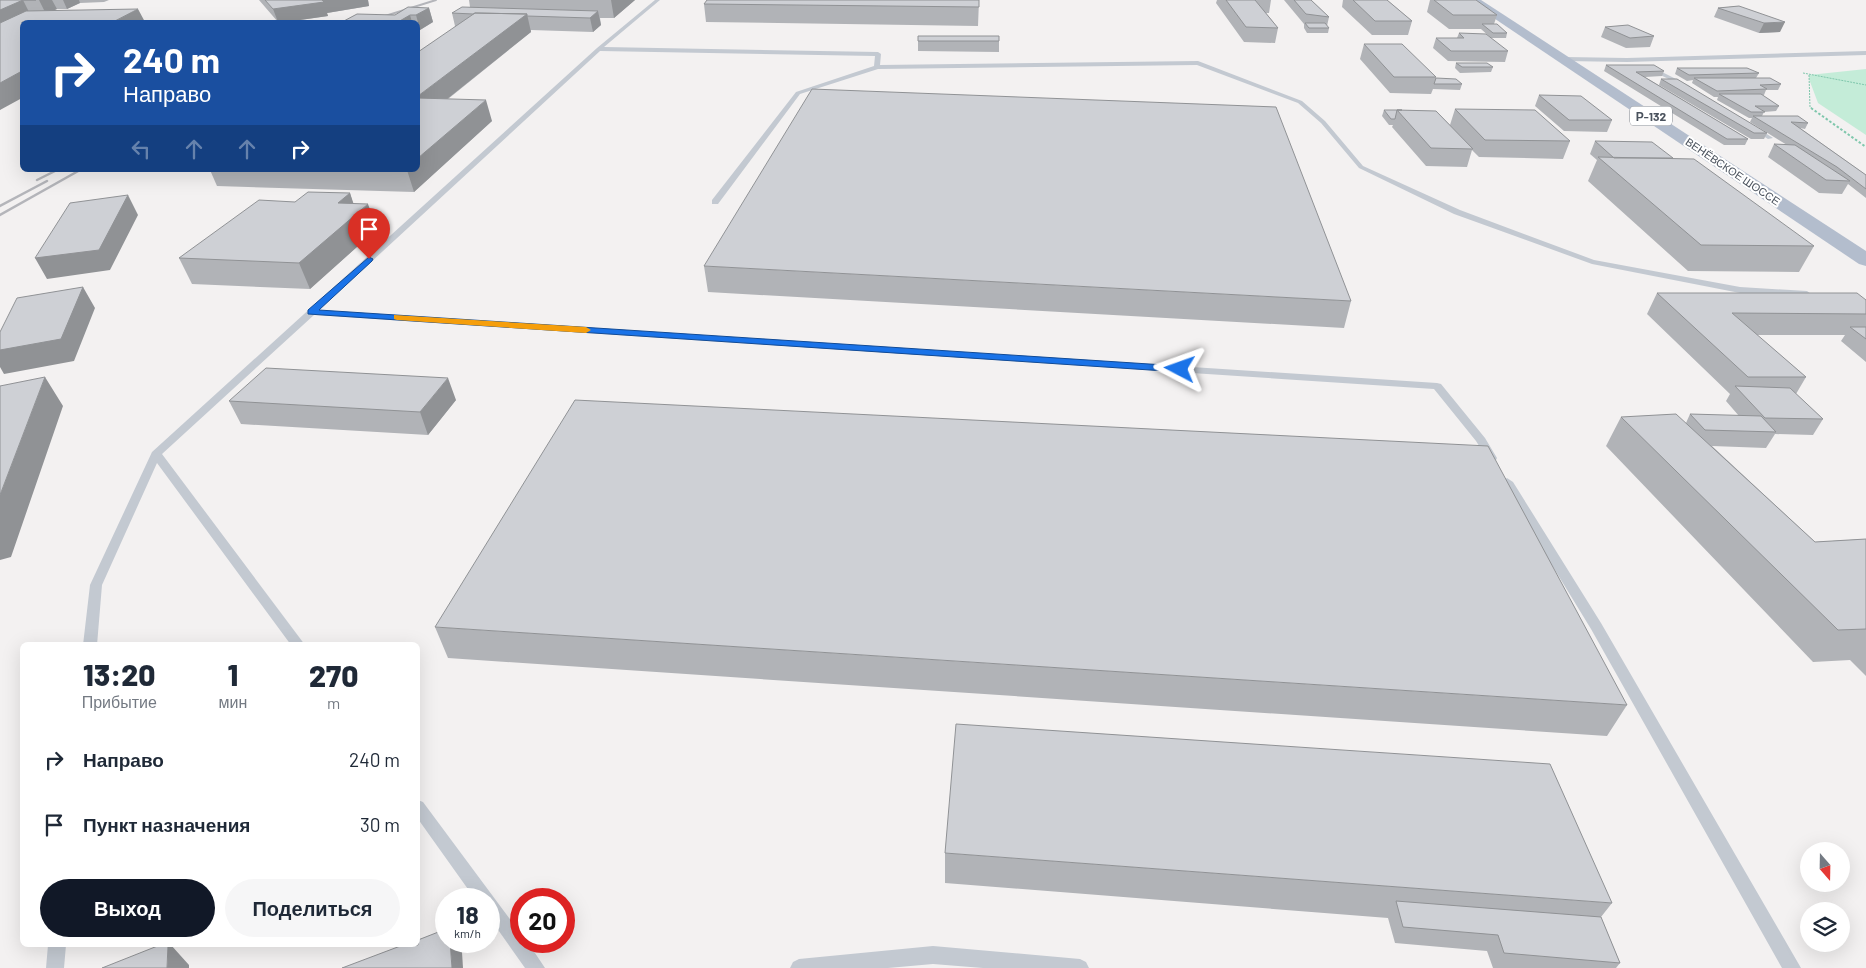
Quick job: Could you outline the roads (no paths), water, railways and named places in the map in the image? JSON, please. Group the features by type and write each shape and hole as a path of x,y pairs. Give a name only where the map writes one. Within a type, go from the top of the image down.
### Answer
{"main road":[{"name":"ВЕНЁВСКОЕ ШОССЕ","path":"1473,0 1866,260"}],"lane":[{"path":"90,642 96,585 156,454 599,49 658,0"},
{"path":"599,49 878,54 877,67"},
{"path":"1564,59 1627,60 1866,53"},
{"path":"1627,60 1663,73 1694,90"},
{"path":"715,202 798,93 877,67 1198,63 1300,102 1323,122 1361,167 1457,212 1592,262 1740,290 1817,295"},
{"path":"1744,122 1770,138"},
{"path":"312,312 1437,386 1480,440 1596,626 1792,968"},
{"path":"156,454 296,642"},
{"path":"420,810 477,888"},
{"path":"500,919 536,968"},
{"path":"55,968 57,947"},
{"path":"799,968 933,955 1080,968"}],"railway":[{"path":"372,20 436,0"},
{"path":"37,180 53,172"},
{"path":"0,215 76,172"},
{"path":"0,206 47,181"}]}
